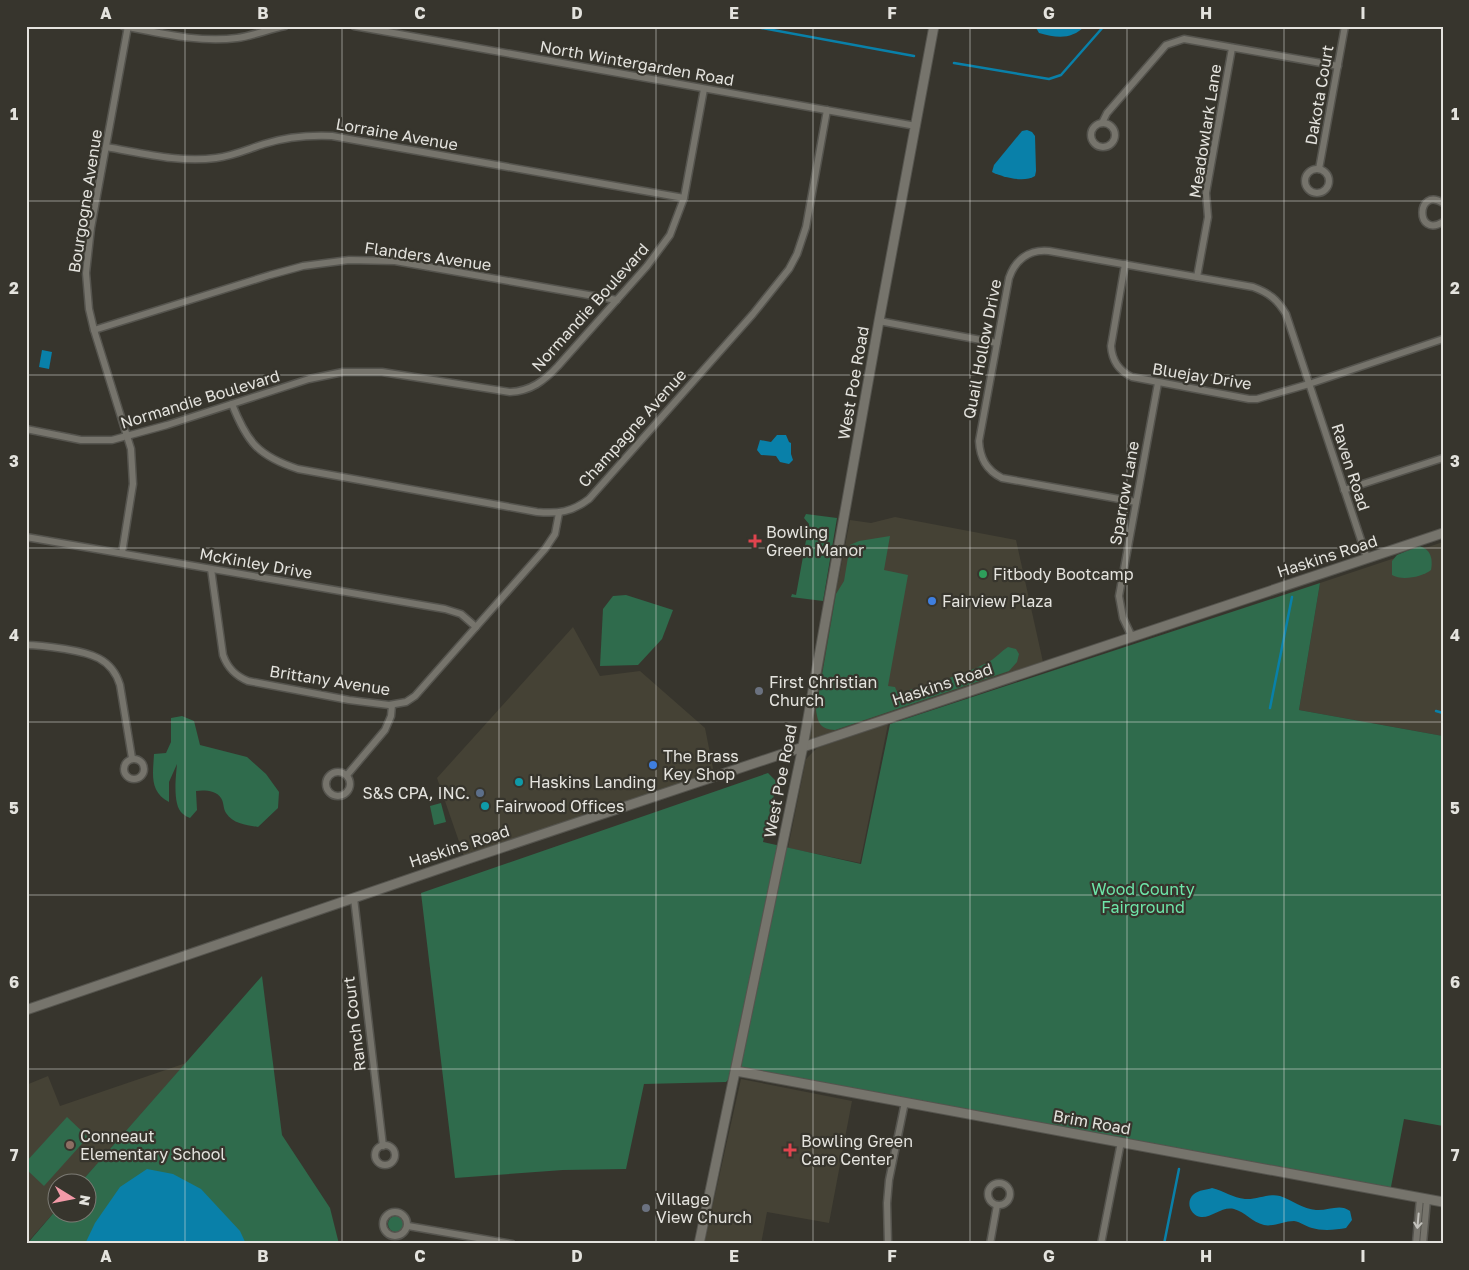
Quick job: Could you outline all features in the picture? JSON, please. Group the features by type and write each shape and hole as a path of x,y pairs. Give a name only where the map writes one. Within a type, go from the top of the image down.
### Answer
{"main road":[{"name":"West Poe Road","path":"699,1244 803,746 934,26"},
{"name":"Haskins Road","path":"26,1010 803,746 1443,533"},
{"name":"Brim Road","path":"736,1071 1443,1202"}],"street":[{"path":"126,27 186,37 220,40 237,38 285,26"},
{"name":"North Wintergarden Road","path":"354,26 916,126"},
{"name":"Dakota Court","path":"1319,170 1346,26"},
{"name":"Bourgogne Avenue","path":"122,553 133,484 133,467 127,437 88,309 86,273 90,238 126,27"},
{"path":"1102,123 1107,113 1166,45 1178,40 1184,39 1338,66"},
{"name":"Meadowlark Lane","path":"1197,277 1208,217 1206,193 1232,48"},
{"name":"Normandie Boulevard","path":"26,429 81,440 101,441 127,437 326,375 365,371 400,374 510,392 523,390 538,384 547,378 617,300 646,267 670,235 684,198 704,88"},
{"name":"Champagne Avenue","path":"232,404 241,426 254,445 282,464 316,473 537,512 559,513 569,511 589,498 753,314 789,269 797,254 806,227 827,110"},
{"name":"Lorraine Avenue","path":"106,147 161,157 200,160 234,154 283,139 301,136 332,136 684,198"},
{"path":"1443,203 1436,200 1428,202 1424,205 1422,213 1424,221 1431,225 1443,222"},
{"name":"Quail Hollow Drive","path":"1136,502 1002,478 987,467 981,456 979,441 1009,278 1017,262 1026,255 1043,250 1254,287 1267,292 1278,301 1286,314 1309,384"},
{"name":"Flanders Avenue","path":"94,330 270,275 303,266 349,260 395,262 617,300"},
{"name":"Bluejay Drive","path":"1125,264 1111,340 1111,351 1118,367 1127,375 1158,383 1249,399 1265,397 1443,339"},
{"path":"879,321 997,343"},
{"name":"Sparrow Lane","path":"1132,637 1123,618 1119,596 1158,383"},
{"name":"Raven Road","path":"1309,384 1367,558"},
{"path":"1344,490 1443,458"},
{"name":"Brittany Avenue","path":"211,569 222,650 226,662 233,672 248,681 349,700 392,705 406,702 415,696 476,627 552,539 558,528 559,513"},
{"name":"McKinley Drive","path":"26,536 446,610 461,614 476,627"},
{"path":"26,645 54,647 86,653 98,657 108,664 116,674 120,685 132,758"},
{"path":"347,775 385,730 391,716 392,705"},
{"name":"Ranch Court","path":"354,898 382,1146"},
{"path":"888,1244 889,1180 905,1102"},
{"path":"1101,1244 1121,1142"},
{"path":"1416,1244 1424,1198"},
{"path":"1423,1244 1424,1198"},
{"path":"990,1244 997,1205"},
{"path":"408,1226 512,1244"}],"shaded area":[{"name":"Fairview Plaza","path":"895,517 1016,540 1043,662 807,742 850,520 871,523"},
{"path":"1443,542 1443,736 1299,710 1320,583"},
{"path":"573,627 600,676 640,671 705,728 714,773 464,856 437,778"},
{"path":"888,724 860,863 788,848 806,759 817,748"},
{"name":"Conneaut Elementary School","path":"186,1063 90,1172 48,1172 48,1219 26,1244 26,1085 48,1076 60,1106"},
{"path":"741,1079 852,1101 829,1223 767,1212 761,1244 704,1244"}],"green space":[{"path":"806,514 837,518 823,601 791,597 792,594 796,595 809,524 804,518"},
{"path":"890,536 884,570 908,575 888,686 895,687 898,694 945,679 969,671 992,660 1008,647 1016,649 1019,654 1017,662 1009,671 835,730 823,727 819,722 816,710 836,594 844,581 850,545 859,541"},
{"path":"1419,546 1429,552 1432,562 1431,570 1423,575 1412,577 1401,578 1392,575 1392,561 1397,555"},
{"name":"Wood County Fairground","path":"1320,583 1299,710 1443,736 1443,1126 1404,1119 1390,1192 736,1071 726,1082 644,1084 626,1169 563,1170 455,1178 421,893 768,773 777,782 763,842 861,864 890,724"},
{"path":"626,595 673,610 662,639 638,665 600,666 603,609 613,596"},
{"path":"182,716 194,721 200,745 247,757 266,774 279,792 278,808 258,827 232,820 225,811 223,801 219,795 209,791 196,791 197,810 190,818 184,815 177,804 176,798 177,764 169,782 169,802 158,793 154,781 154,754 166,753 171,742 171,718"},
{"path":"441,803 446,822 434,825 430,806"},
{"path":"262,976 282,1135 330,1208 339,1244 27,1244 48,1220 48,1222 98,1222 98,1172 90,1172"},
{"path":"67,1117 88,1137 57,1172 48,1172 48,1182 44,1186 26,1169 26,1162"},
{"path":"396,1216 404,1224 396,1232 388,1224"}],"water":[{"path":"1035,26 1085,26 1074,34 1058,37 1039,33"},
{"path":"1027,130 1035,136 1035,176 1019,179 1001,176 992,172 994,165 1022,131"},
{"path":"42,350 52,352 49,369 39,367"},
{"path":"777,435 786,435 791,443 793,460 789,464 780,462 776,456 761,455 757,450 760,440 771,442"},
{"path":"147,1169 173,1174 201,1189 240,1231 246,1244 85,1244 95,1223 98,1222 98,1219 120,1187"},
{"path":"1212,1188 1245,1199 1271,1195 1280,1196 1316,1210 1338,1207 1350,1211 1352,1220 1346,1228 1324,1230 1312,1228 1294,1221 1264,1225 1234,1209 1225,1209 1205,1217 1197,1216 1190,1208 1191,1197 1198,1192"}],"waterway":[{"path":"751,26 914,56"},
{"path":"954,63 1049,79 1061,75 1104,26"},
{"path":"1270,708 1292,597"},
{"path":"1436,711 1443,713"},
{"path":"1164,1244 1179,1169"}],"place":[{"name":"Bowling Green Manor","path":"755,541"},
{"name":"Fitbody Bootcamp","path":"983,574"},
{"name":"Fairview Plaza","path":"932,601"},
{"name":"First Christian Church","path":"759,691"},
{"name":"The Brass Key Shop","path":"653,765"},
{"name":"Haskins Landing","path":"519,782"},
{"name":"S&S CPA, INC.","path":"480,793"},
{"name":"Fairwood Offices","path":"485,806"},
{"name":"Conneaut Elementary School","path":"70,1145"},
{"name":"Bowling Green Care Center","path":"790,1150"},
{"name":"Village View Church","path":"646,1208"}]}
